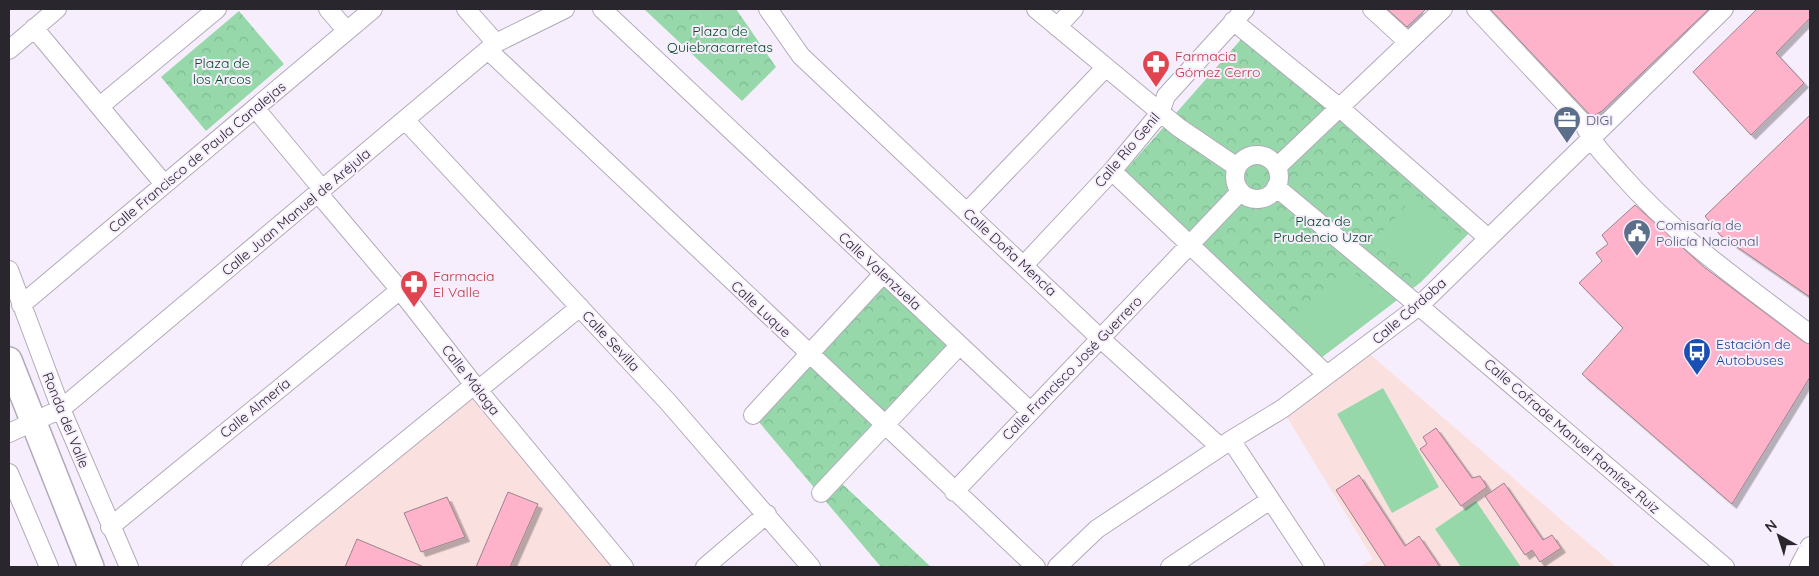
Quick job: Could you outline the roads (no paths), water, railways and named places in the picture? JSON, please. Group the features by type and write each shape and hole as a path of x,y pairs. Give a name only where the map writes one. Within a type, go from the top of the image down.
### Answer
{"street":[{"path":"9,50 57,9"},
{"path":"100,106 216,9"},
{"path":"328,9 347,31"},
{"name":"Calle Francisco de Paula Canalejas","path":"21,305 373,9"},
{"name":"Calle Luque","path":"466,9 492,47 809,354 1036,567"},
{"name":"Calle Juan Manuel de Aréjula","path":"9,433 61,409 492,47 565,9"},
{"name":"Calle Valenzuela","path":"602,9 1030,411"},
{"name":"Calle Doña Mencía","path":"768,9 801,56 1101,339 1225,443 1270,500 1309,565"},
{"path":"1036,9 1160,113 1237,167"},
{"path":"1057,27 1074,9"},
{"path":"1372,9 1408,42"},
{"path":"1277,167 1443,9"},
{"path":"1476,9 1584,124 1590,139 1637,192 1695,247 1810,334"},
{"name":"Calle Córdoba","path":"1065,564 1098,529 1225,443 1282,409 1419,306 1724,9"},
{"path":"1239,15 1340,108 1488,238"},
{"name":"Calle Río Genil","path":"1024,265 1112,171 1160,113 1166,96 1239,15"},
{"path":"34,28 164,184"},
{"path":"967,212 1106,67"},
{"name":"Calle Málaga","path":"254,108 476,388 624,567"},
{"name":"Calle Sevilla","path":"405,120 668,402 811,567"},
{"path":"1260,155 1267,157 1277,167 1279,181 1276,188 1266,197 1259,199 1246,197 1240,192 1235,180 1237,167 1246,157 1260,155"},
{"path":"1112,171 1327,374"},
{"path":"1276,188 1419,306"},
{"name":"Calle Francisco José Guerrero","path":"954,492 1240,192"},
{"name":"Ronda del Valle","path":"9,270 61,409 110,527 129,567"},
{"path":"753,415 883,274"},
{"name":"Calle Almería","path":"110,527 400,290"},
{"name":"Calle Cofrade Manuel Ramírez Ruiz","path":"1419,306 1725,567"},
{"path":"251,567 580,307"},
{"path":"821,493 959,346"},
{"path":"9,360 32,424 91,567"},
{"path":"9,473 49,567"},
{"path":"1170,567 1270,500"},
{"path":"705,567 767,514"},
{"path":"1799,567 1810,546"}],"place":[{"name":"Farmacia Gómez Cerro","path":"1156,88"},
{"name":"DIGI","path":"1567,144"},
{"name":"Comisaría de Policía Nacional","path":"1637,257"},
{"name":"Farmacia El Valle","path":"414,308"},
{"name":"Estación de Autobuses","path":"1697,376"}],"park label":[{"name":"Plaza de Quiebracarretas","path":"720,40"},
{"name":"Plaza de los Arcos","path":"222,72"},
{"name":"Plaza de Prudencio Uzar","path":"1323,230"}]}
